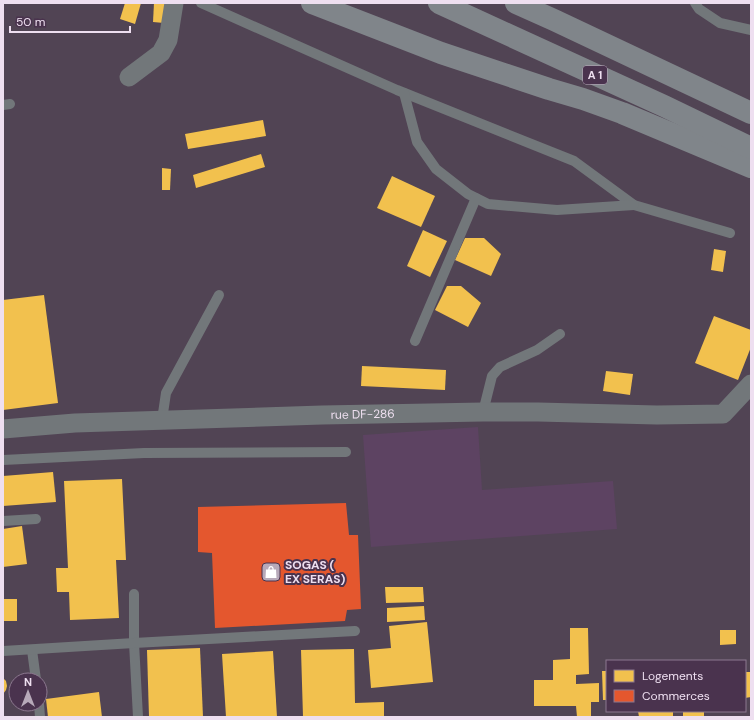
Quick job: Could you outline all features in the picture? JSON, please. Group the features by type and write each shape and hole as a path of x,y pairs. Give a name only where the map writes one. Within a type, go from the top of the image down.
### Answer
{"highway":[{"path":"312,3 441,53 622,113 751,167"},
{"name":"A 1","path":"439,3 664,106 751,148"},
{"path":"516,3 751,113"},
{"path":"540,3 554,20"}],"street":[{"path":"129,77 161,53 168,40 174,3"},
{"name":"rue DF-286","path":"3,429 75,423 483,412 538,412 657,416 723,414 751,384"}],"lane":[{"path":"201,3 404,93 574,161 634,205"},
{"path":"695,3 699,9 720,23 751,30"},
{"path":"404,93 417,142 436,169 468,194 488,204 556,210 634,205 730,233"},
{"path":"415,341 476,198"},
{"path":"162,420 166,393 219,295"},
{"path":"483,412 492,376 500,367 537,350 560,334"},
{"path":"3,460 144,453 346,452"},
{"path":"3,521 36,519"},
{"path":"134,594 134,642 138,717"},
{"path":"3,651 134,642 355,631"},
{"path":"32,650 35,672"}],"shaded area":[{"path":"478,427 482,490 613,481 617,529 371,547 363,435"}],"building: Logements":[{"path":"125,3 141,3 135,24 120,19"},
{"path":"154,3 166,3 164,23 153,22"},
{"path":"263,120 266,136 188,149 185,134"},
{"path":"261,154 265,167 196,188 193,175"},
{"path":"162,168 171,169 170,190 162,190"},
{"path":"392,176 435,196 421,227 377,208"},
{"path":"423,230 447,241 430,277 407,266"},
{"path":"465,238 484,238 501,254 491,276 455,260"},
{"path":"714,249 726,251 723,272 711,270"},
{"path":"447,286 461,286 481,303 468,327 435,310"},
{"path":"44,295 58,403 3,410 3,300"},
{"path":"714,316 751,330 751,347 738,380 695,363"},
{"path":"362,366 446,370 445,390 361,386"},
{"path":"606,371 633,374 630,395 603,391"},
{"path":"53,472 56,502 3,506 3,476"},
{"path":"122,479 126,560 116,560 119,618 70,620 69,592 57,592 56,568 68,568 64,481"},
{"path":"22,526 27,564 3,567 3,529"},
{"path":"385,587 423,587 424,602 386,603"},
{"path":"3,599 17,599 17,621 3,621"},
{"path":"424,606 425,620 387,622 387,608"},
{"path":"427,622 433,682 371,688 368,650 391,648 389,626"},
{"path":"570,628 588,628 589,674 576,675 576,684 599,683 599,702 591,702 591,717 577,717 576,706 534,706 534,680 553,680 553,660 570,659"},
{"path":"720,630 736,630 736,644 720,645"},
{"path":"200,648 203,717 149,717 147,650"},
{"path":"354,649 355,703 384,702 384,717 303,717 301,650"},
{"path":"273,651 277,717 226,717 222,654"},
{"path":"602,671 606,671 606,700 603,700"},
{"path":"746,672 751,672 751,697 746,698"},
{"path":"3,678 6,681 7,686 3,694"},
{"path":"99,692 102,717 48,717 48,699"},
{"path":"638,712 673,712 673,716 639,717"},
{"path":"683,712 704,712 704,717 683,717"}],"building: Commerces":[{"path":"346,503 349,535 358,535 361,609 347,610 345,621 215,628 212,553 198,552 198,507"}],"place":[{"name":"SOGAS ( EX SERAS)","path":"271,572"}]}
